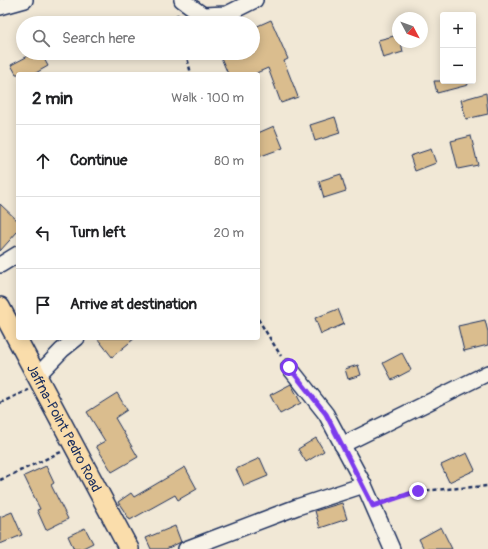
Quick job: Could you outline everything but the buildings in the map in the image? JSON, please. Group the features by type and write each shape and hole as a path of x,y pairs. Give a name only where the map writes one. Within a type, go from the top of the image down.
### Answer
{"main road":[{"name":"Jaffna-Point Pedro Road","path":"0,307 16,337"},
{"name":"Jaffna-Point Pedro Road","path":"18,340 129,549"}],"street":[{"path":"0,8 25,0"},
{"path":"182,0 203,15 227,14 254,0"},
{"path":"0,265 16,255"},
{"path":"39,380 62,350 75,340"},
{"path":"289,367 326,414 364,485 392,549"},
{"path":"342,445 488,373"},
{"path":"186,549 297,507 364,485"}],"path":[{"path":"188,60 191,72"},
{"path":"260,322 289,367"},
{"path":"0,403 39,380"},
{"path":"0,480 74,446"},
{"path":"373,506 418,491 488,486"}],"route":[{"path":"289,367 326,414 364,485 373,506 418,491"}]}
